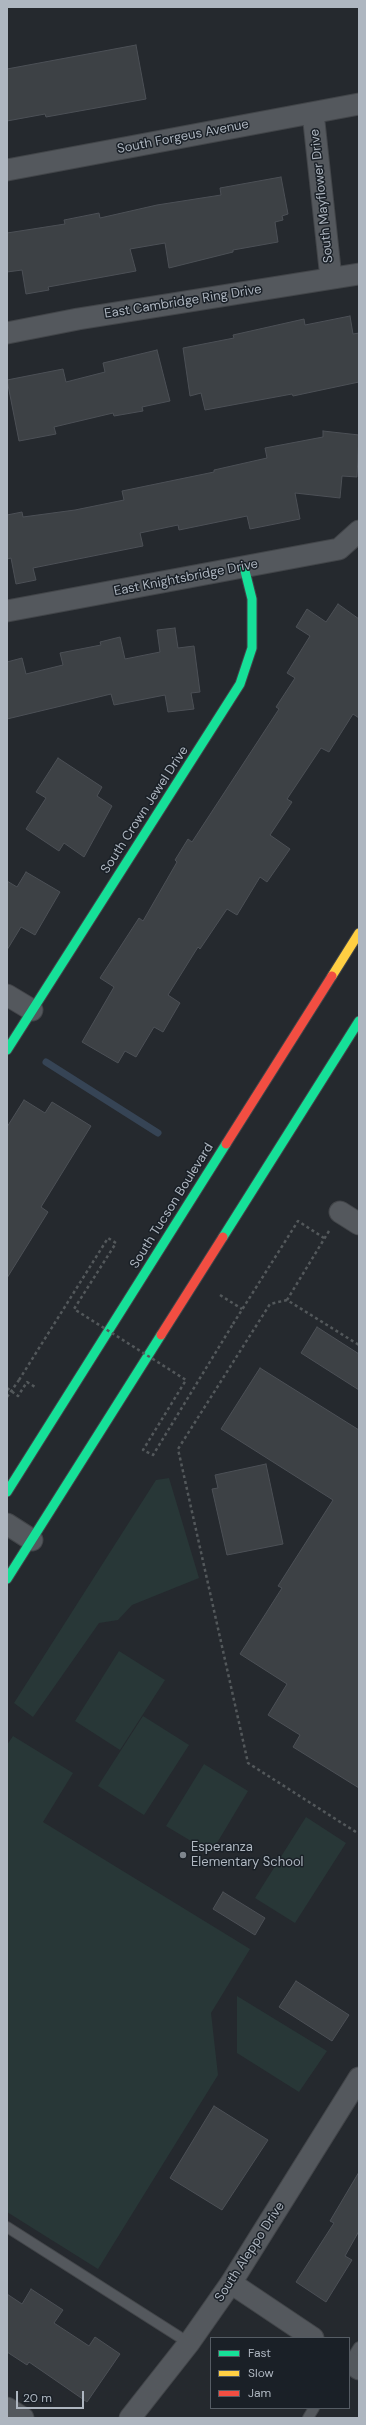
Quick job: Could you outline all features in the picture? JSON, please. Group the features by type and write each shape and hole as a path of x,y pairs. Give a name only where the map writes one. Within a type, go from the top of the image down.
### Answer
{"main road":[{"name":"South Crown Jewel Drive","path":"7,1050 240,684 252,648 252,600 244,567"},
{"name":"South Tucson Boulevard","path":"7,1492 359,933"},
{"path":"7,1579 359,1021"}],"street":[{"name":"South Forgeus Avenue","path":"7,170 359,104"},
{"name":"South Mayflower Drive","path":"313,113 331,278"},
{"name":"East Cambridge Ring Drive","path":"7,333 78,319 359,274"},
{"name":"East Knightsbridge Drive","path":"7,611 339,549 359,531"},
{"path":"7,995 32,1010"},
{"path":"340,1212 359,1224"},
{"path":"7,1524 32,1540"},
{"name":"South Aleppo Drive","path":"130,2418 189,2343 231,2283 359,2078"},
{"path":"231,2283 312,2337"},
{"path":"350,2364 359,2369"},
{"path":"7,2408 23,2418"}],"lane":[{"path":"7,2227 189,2343"},
{"path":"350,2361 359,2347"},
{"path":"308,2418 313,2409"}],"path":[{"path":"287,1300 340,1212"},
{"path":"7,1397 108,1238 116,1243 74,1309 186,1380 143,1450 153,1455 242,1309 298,1221 324,1238"},
{"path":"220,1295 242,1309"},
{"path":"359,1345 287,1300 270,1304 178,1449 248,1763 359,1834"},
{"path":"7,1388 18,1396 27,1382 35,1387"}],"shaded area":[{"path":"169,1478 199,1578 132,1605 118,1620 99,1623 33,1717 14,1703 156,1480"},
{"path":"119,1651 165,1680 120,1750 75,1721"},
{"path":"143,1716 189,1745 144,1815 98,1786"},
{"path":"13,1736 73,1773 43,1822 250,1949 211,2013 218,2075 98,2269 7,2212 7,1745"},
{"path":"204,1764 248,1791 211,1853 166,1826"},
{"path":"306,1817 346,1843 295,1923 255,1898"},
{"path":"237,1996 327,2051 299,2092 237,2053"}],"building":[{"path":"136,45 146,99 46,117 45,114 7,121 7,69"},
{"path":"281,177 288,214 282,216 283,220 275,222 278,242 233,250 233,252 169,268 165,243 130,249 136,271 48,287 49,290 26,294 22,270 7,272 7,233 65,224 64,220 99,213 100,218 157,205 221,195 220,188"},
{"path":"350,316 353,334 359,333 359,382 293,396 292,394 205,410 201,393 190,396 183,348 234,338 233,335 304,319 305,325"},
{"path":"157,350 170,401 142,407 143,411 114,416 113,413 54,427 56,434 19,441 7,380 63,369 66,382 105,372 103,363"},
{"path":"323,431 359,435 357,477 342,476 340,498 295,493 300,519 250,529 247,516 179,530 178,525 140,533 143,546 33,568 36,580 16,584 11,558 7,559 7,515 22,512 23,517 75,510 124,500 122,491 214,472 214,470 267,458 265,448 323,437"},
{"path":"338,604 359,619 359,718 353,714 329,752 321,748 287,799 292,802 270,835 290,849 267,882 260,877 237,915 227,909 200,949 198,947 168,995 180,1003 163,1032 154,1027 136,1057 125,1051 118,1063 82,1042 114,987 100,978 139,918 143,921 177,862 175,860 188,839 192,842 279,709 276,707 295,678 287,673 310,636 296,627 307,609 326,622"},
{"path":"175,628 178,648 194,646 200,692 191,693 194,709 168,712 165,695 114,705 111,694 7,719 7,662 22,658 26,674 63,665 60,653 101,645 100,642 120,637 125,659 160,652 157,630"},
{"path":"58,758 102,787 97,796 112,806 84,857 64,843 59,851 26,829 46,798 36,792"},
{"path":"26,872 60,892 35,935 21,927 7,950 7,881 17,887"},
{"path":"24,1100 45,1113 52,1102 91,1126 41,1207 48,1212 7,1278 7,1127"},
{"path":"317,1327 359,1354 359,1390 301,1353"},
{"path":"260,1368 359,1430 359,1788 293,1747 300,1735 268,1715 287,1684 240,1654 282,1588 278,1586 333,1500 221,1429"},
{"path":"266,1464 283,1544 227,1555 212,1489 218,1488 215,1475"},
{"path":"223,1892 265,1918 255,1935 213,1909"},
{"path":"296,1981 349,2015 332,2041 279,2007"},
{"path":"214,2106 268,2140 222,2210 170,2178"},
{"path":"359,2172 359,2231 345,2256 352,2260 326,2302 296,2282 334,2223 330,2221"},
{"path":"31,2289 63,2310 54,2323 89,2346 95,2337 120,2354 87,2402 29,2362 27,2365 7,2352 7,2294 22,2304"}],"waterway":[{"path":"46,1062 158,1133"}],"traffic: fast":[{"path":"7,1050 240,684 252,648 252,599 244,567"},
{"path":"223,1237 359,1021"},
{"path":"7,1492 226,1144"},
{"path":"7,1579 161,1335"}],"traffic: slow":[{"path":"332,976 359,933"}],"traffic: jam":[{"path":"226,1144 332,976"},
{"path":"161,1335 223,1237"}],"place":[{"name":"Esperanza Elementary School","path":"183,1855"}]}
